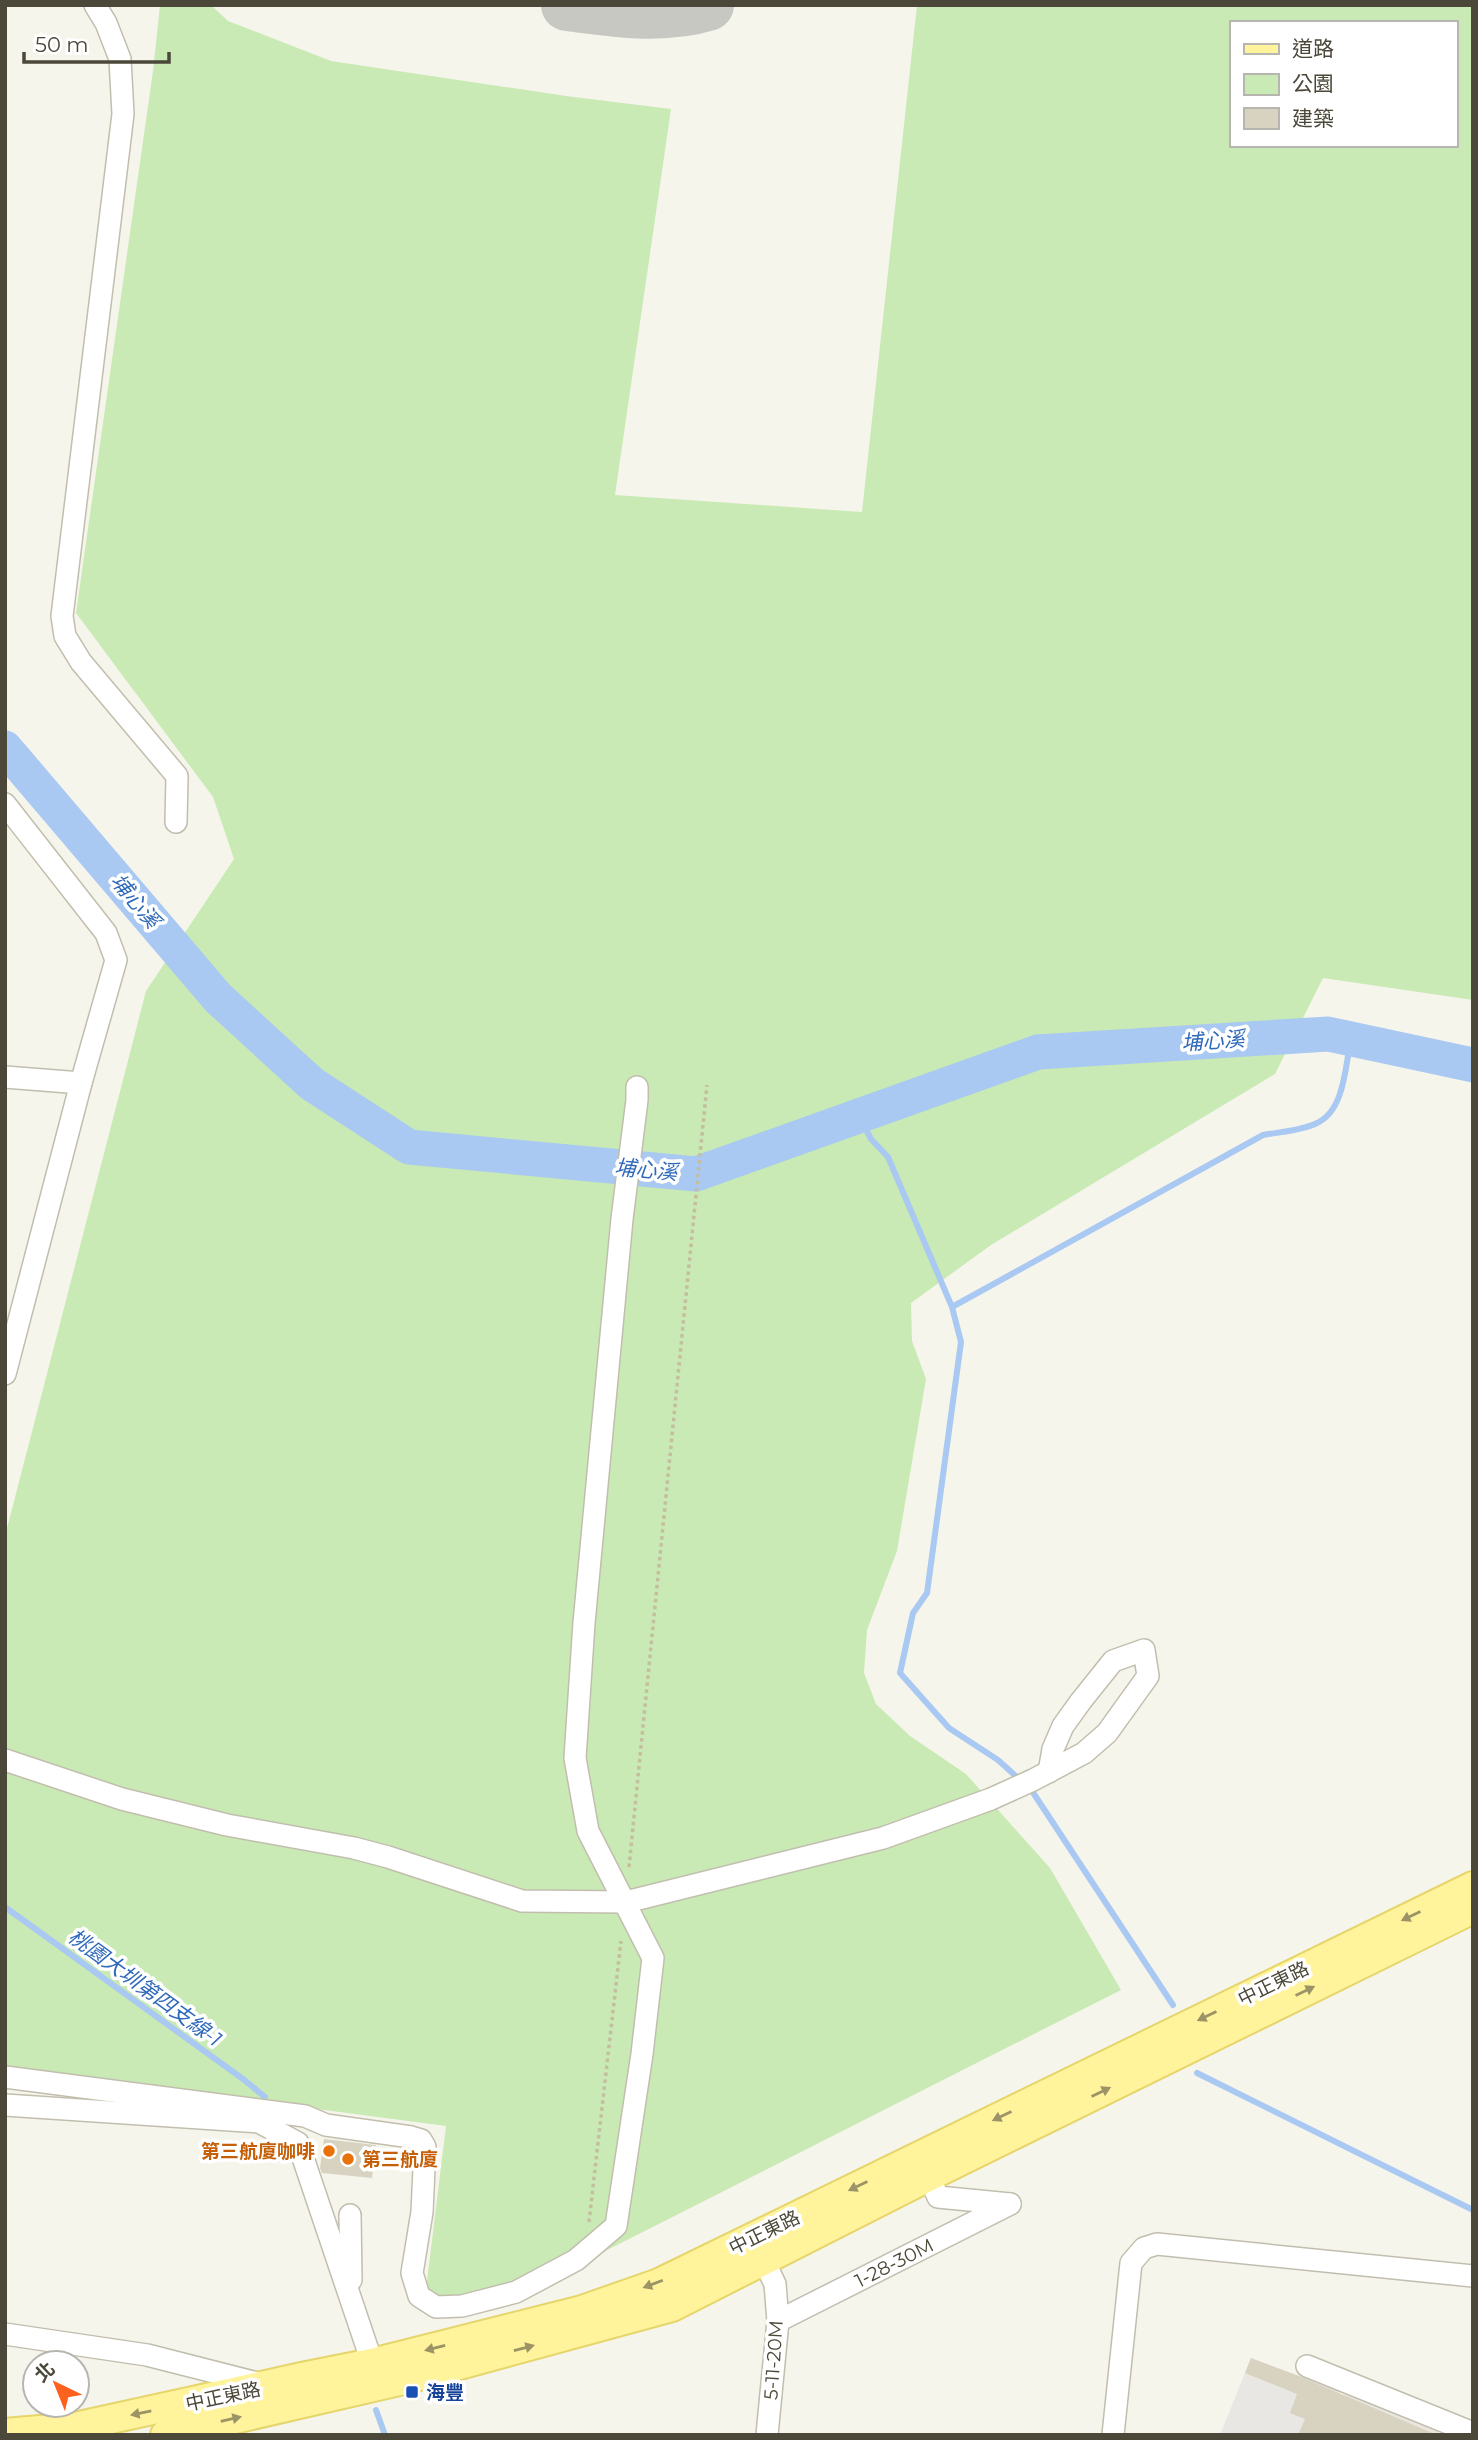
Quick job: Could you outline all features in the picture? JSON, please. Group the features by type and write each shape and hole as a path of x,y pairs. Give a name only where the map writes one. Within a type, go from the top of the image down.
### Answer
{"main road":[{"name":"中正東路","path":"5,2433 75,2427 302,2377 376,2374 672,2307 769,2273 924,2166 1473,1886"},
{"name":"中正東路","path":"165,2435 376,2374 582,2310 659,2283 924,2166 1473,1909"}],"street":[{"path":"95,5 106,23 120,59 123,114 62,616 65,636 81,662 177,776 176,822"},
{"path":"5,804 106,933 116,960 5,1374"},
{"path":"5,1077 82,1083"},
{"path":"5,2077 305,2116 326,2125 421,2140 425,2147 422,2212 412,2273 419,2296 436,2308 462,2306 516,2291 576,2260 617,2226 653,1958 588,1831 575,1758 584,1623 622,1219 637,1094"},
{"path":"5,1760 122,1799 227,1825 354,1848 388,1857 522,1901 626,1902 883,1838 991,1798 1049,1772 1084,1753 1107,1733 1148,1676 1144,1650 1113,1661 1089,1691 1063,1726 1049,1772"},
{"path":"5,2105 259,2122 298,2143 376,2374"},
{"name":"1-28-30M","path":"778,2321 1010,2204 938,2197 924,2166"},
{"path":"350,2216 351,2300"},
{"path":"1113,2435 1131,2263 1144,2248 1157,2244 1473,2276"},
{"name":"5-11-20M","path":"767,2435 778,2321 769,2273"},
{"path":"5,2334 147,2355 268,2386"},
{"path":"1307,2366 1473,2433"}],"path":[{"path":"576,2260 588,2232 626,1902 636,1778 707,1085"}],"shaded area":[{"path":"1251,2358 1339,2391 1322,2435 1220,2435"},
{"path":"1345,2393 1439,2430 1437,2435 1328,2435"}],"green space":[{"path":"160,5 211,5 228,21 331,61 671,109 615,495 862,512 917,5 1473,5 1473,1000 1323,978 1275,1074 991,1245 911,1303 912,1341 926,1379 897,1551 867,1630 864,1673 876,1704 910,1736 966,1774 1050,1868 1121,1990 538,2285 424,2305 446,2126 5,2068 5,1536 146,991 234,859 213,797 76,613"}],"building":[{"name":"第三航廈","path":"324,2139 376,2145 372,2178 322,2173 320,2168"},
{"path":"1251,2358 1437,2435 1298,2435 1305,2419 1290,2413 1297,2394 1245,2373"}],"waterway":[{"name":"埔心溪","path":"5,748 218,998 312,1084 409,1147 696,1174 1038,1052 1328,1034 1473,1065"},
{"path":"952,1307 1263,1135 1297,1130 1326,1117 1342,1086 1351,1039"},
{"path":"859,1116 871,1139 888,1157 952,1307 961,1342 927,1593 913,1613 900,1673 949,1728 998,1760 1019,1779"},
{"path":"1034,1794 1173,2005"},
{"name":"桃園大圳第四支線-1","path":"5,1907 265,2097"},
{"path":"1197,2073 1473,2210"},
{"name":"桃園大圳第四支線-1","path":"376,2410 385,2435"}],"taxiway":[{"path":"567,5 656,13 708,5"}],"place":[{"name":"第三航廈咖啡","path":"329,2151"},
{"name":"第三航廈","path":"348,2159"},
{"name":"海豐","path":"412,2392"}]}
